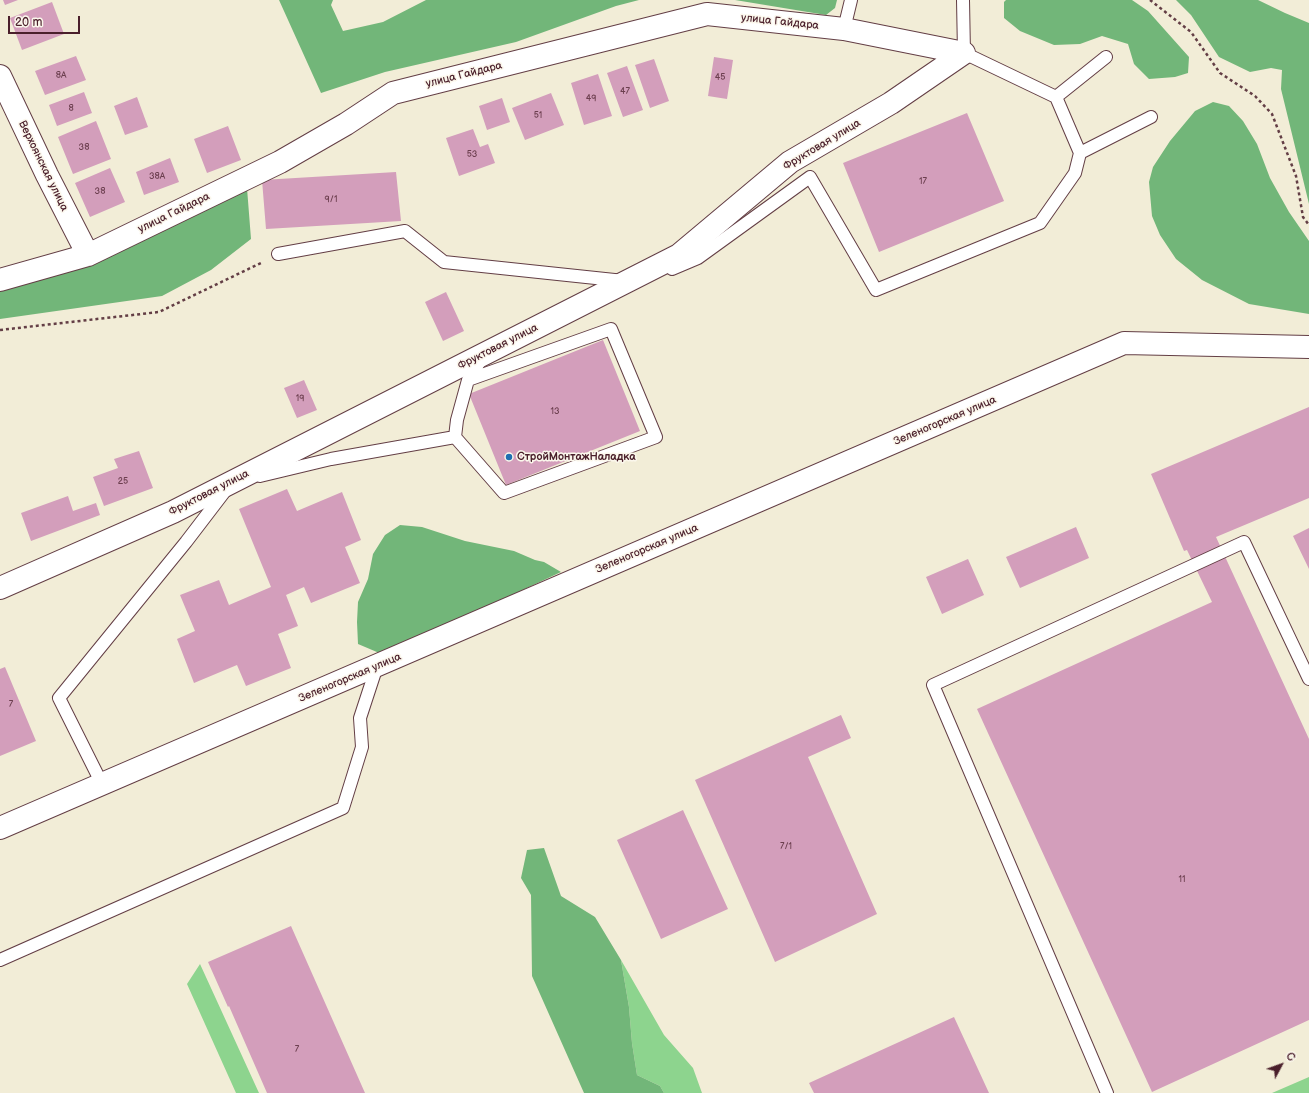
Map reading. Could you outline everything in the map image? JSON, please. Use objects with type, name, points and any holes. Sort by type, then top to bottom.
[{"type":"street","name":"улица Гайдара","points":[[0,280],[88,255],[280,162],[346,124],[393,93],[707,14],[844,28],[964,53]]},
{"type":"street","name":"Фруктовая улица","points":[[0,588],[173,512],[679,255],[790,162],[891,103],[964,53]]},
{"type":"street","name":"Верхоянская улица","points":[[0,76],[47,175],[88,255]]},
{"type":"street","name":"Зеленогорская улица","points":[[0,828],[1124,343],[1309,347]]},
{"type":"lane","points":[[844,28],[851,0]]},
{"type":"lane","points":[[468,380],[611,329],[656,437],[504,493],[455,437],[457,420],[468,380],[486,353],[698,258],[810,177],[876,290],[1040,223],[1075,173],[1080,153],[1056,97],[964,53],[963,0]]},
{"type":"lane","points":[[1056,97],[1106,57]]},
{"type":"lane","points":[[1080,153],[1151,117]]},
{"type":"lane","points":[[278,254],[405,231],[444,262],[627,281]]},
{"type":"lane","points":[[102,784],[59,698],[186,542],[231,483],[331,459],[455,437]]},
{"type":"lane","points":[[1107,1093],[932,685],[1244,542],[1309,679]]},
{"type":"lane","points":[[0,960],[343,808],[362,746],[360,718],[377,666]]},
{"type":"path","points":[[1150,0],[1191,32],[1220,73],[1254,96],[1272,114],[1296,176],[1303,217],[1309,225]]},
{"type":"path","points":[[0,330],[159,312],[278,254]]},
{"type":"green space","points":[[279,0],[333,0],[331,5],[343,31],[383,22],[426,0],[639,0],[616,6],[516,42],[385,72],[321,93]]},
{"type":"green space","points":[[735,0],[837,0],[835,8],[826,15]]},
{"type":"green space","points":[[1006,0],[1132,0],[1148,11],[1189,57],[1188,73],[1175,77],[1149,79],[1134,64],[1128,44],[1102,36],[1080,44],[1054,45],[1020,31],[1004,18],[1004,2]]},
{"type":"green space","points":[[1176,0],[1258,0],[1309,23],[1309,204],[1281,89],[1282,70],[1271,68],[1250,72],[1219,57],[1191,15]]},
{"type":"green space","points":[[1213,102],[1229,106],[1243,121],[1257,144],[1270,178],[1289,212],[1309,241],[1309,314],[1249,304],[1202,280],[1176,259],[1160,235],[1152,216],[1149,182],[1153,167],[1170,141],[1195,111]]},
{"type":"green space","points":[[247,188],[251,239],[211,270],[162,296],[0,319],[0,290]]},
{"type":"green space","points":[[400,525],[422,527],[465,541],[514,551],[535,560],[544,562],[561,572],[384,655],[358,644],[358,602],[368,579],[373,554],[385,535]]},
{"type":"green space","points":[[544,848],[561,896],[595,917],[621,960],[629,1007],[632,1043],[637,1075],[660,1086],[664,1093],[584,1093],[532,976],[531,895],[521,878],[527,850]]},
{"type":"green space","points":[[621,960],[664,1035],[693,1068],[702,1093],[664,1093],[660,1086],[637,1075],[632,1043],[629,1007]]},
{"type":"green space","points":[[200,964],[259,1093],[236,1093],[187,984]]},
{"type":"green space","points":[[1309,1077],[1309,1093],[1272,1093]]},
{"type":"building","points":[[3,0],[18,0],[5,5]]},
{"type":"building","points":[[52,2],[64,34],[22,50],[10,18]]},
{"type":"building","points":[[76,56],[86,80],[45,95],[35,71]]},
{"type":"building","points":[[714,57],[733,60],[727,99],[708,96]]},
{"type":"building","points":[[654,59],[669,101],[650,108],[635,65]]},
{"type":"building","points":[[627,66],[643,110],[623,117],[607,73]]},
{"type":"building","points":[[598,74],[612,116],[584,125],[571,83]]},
{"type":"building","points":[[84,92],[92,113],[57,126],[49,105]]},
{"type":"building","points":[[551,93],[564,125],[525,140],[512,108]]},
{"type":"building","points":[[137,97],[148,127],[125,135],[114,106]]},
{"type":"building","points":[[502,98],[510,122],[487,130],[479,106]]},
{"type":"building","points":[[967,113],[1004,201],[879,252],[843,163]]},
{"type":"building","points":[[96,121],[111,159],[73,174],[58,137]]},
{"type":"building","points":[[228,126],[241,160],[207,173],[194,139]]},
{"type":"building","points":[[473,129],[480,147],[488,144],[495,163],[459,176],[446,138]]},
{"type":"building","points":[[170,158],[179,182],[144,195],[136,172]]},
{"type":"building","points":[[110,168],[125,202],[90,217],[75,183]]},
{"type":"building","points":[[396,172],[401,221],[266,229],[262,180]]},
{"type":"building","points":[[446,292],[464,331],[443,341],[425,302]]},
{"type":"building","points":[[603,340],[640,431],[506,485],[469,394]]},
{"type":"building","points":[[304,380],[317,410],[297,418],[284,388]]},
{"type":"building","points":[[1309,407],[1309,498],[1216,537],[1309,739],[1309,1020],[1152,1092],[977,709],[1212,602],[1187,550],[1184,551],[1151,474]]},
{"type":"building","points":[[139,451],[153,488],[104,506],[93,477],[118,468],[114,459]]},
{"type":"building","points":[[287,489],[297,511],[342,492],[361,540],[345,547],[360,583],[311,603],[304,587],[286,595],[298,626],[278,634],[291,668],[246,686],[237,665],[194,683],[177,639],[195,631],[180,595],[219,580],[229,605],[271,587],[239,509]]},
{"type":"building","points":[[68,496],[73,511],[96,503],[100,515],[31,541],[21,513]]},
{"type":"building","points":[[1076,527],[1089,558],[1020,588],[1006,557]]},
{"type":"building","points":[[1309,528],[1309,569],[1293,536]]},
{"type":"building","points":[[968,559],[984,595],[942,614],[926,577]]},
{"type":"building","points":[[5,667],[36,741],[0,756],[0,669]]},
{"type":"building","points":[[841,715],[851,738],[808,757],[877,914],[775,962],[695,780]]},
{"type":"building","points":[[683,810],[728,909],[661,939],[617,840]]},
{"type":"building","points":[[291,926],[365,1093],[267,1093],[208,962]]},
{"type":"building","points":[[954,1017],[989,1093],[814,1093],[809,1083]]},
{"type":"place","name":"СтройМонтажНаладка","points":[[509,457]]}]
